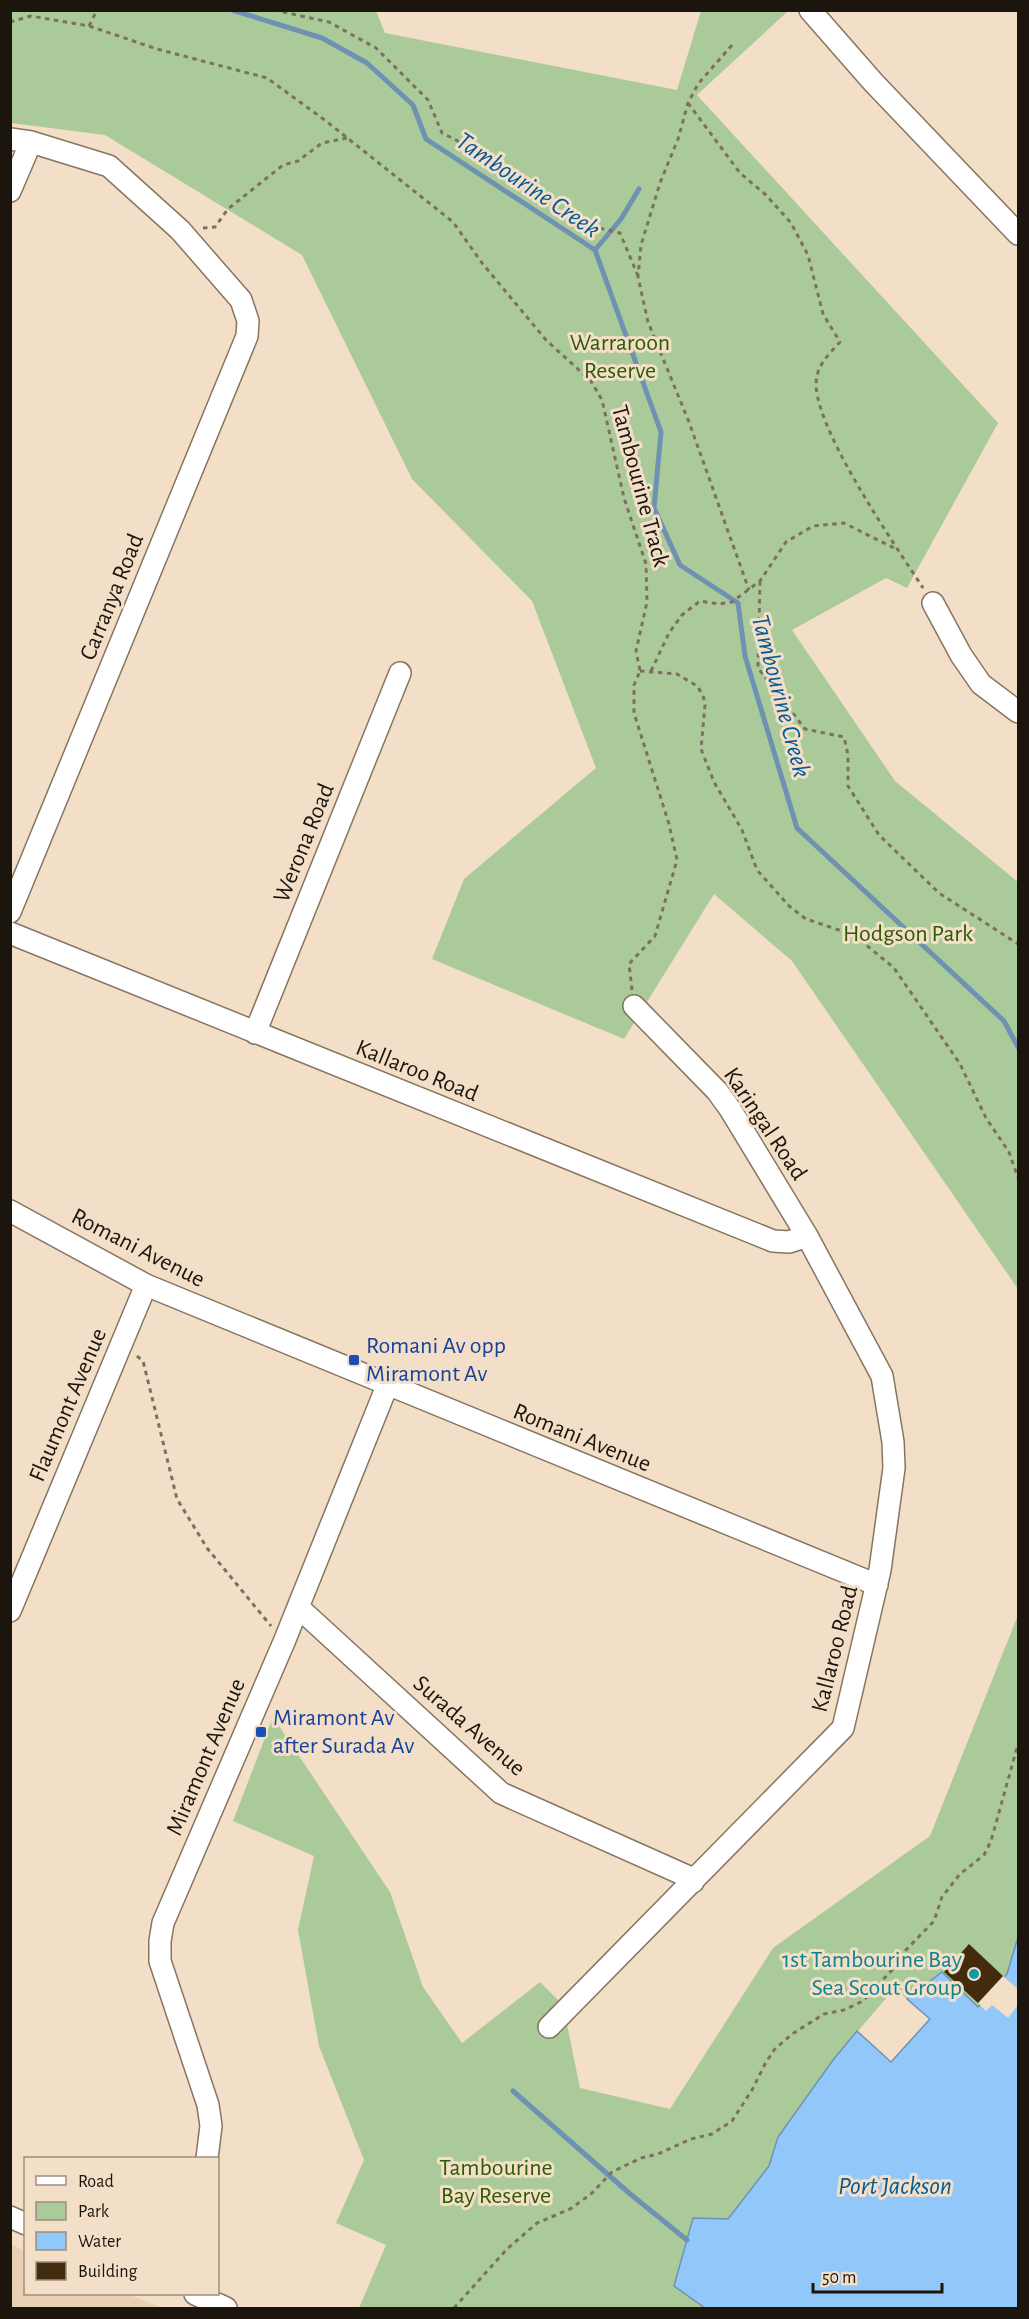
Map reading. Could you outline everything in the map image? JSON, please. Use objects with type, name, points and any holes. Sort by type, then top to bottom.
[{"type":"street","points":[[810,10],[873,82],[1018,234]]},
{"type":"street","points":[[10,191],[21,140],[109,166],[180,230]]},
{"type":"street","name":"Carranya Road","points":[[10,912],[247,336],[248,321],[241,300],[180,230]]},
{"type":"street","points":[[933,603],[961,655],[981,684],[1018,712]]},
{"type":"street","name":"Werona Road","points":[[255,1033],[400,673]]},
{"type":"street","name":"Kallaroo Road","points":[[10,933],[773,1241],[811,1244],[877,1365],[886,1391],[894,1468],[877,1585],[843,1728],[549,2027]]},
{"type":"street","name":"Karingal Road","points":[[634,1006],[717,1091],[811,1244]]},
{"type":"street","name":"Romani Avenue","points":[[10,1211],[146,1285],[387,1386],[877,1585]]},
{"type":"street","name":"Flaumont Avenue","points":[[10,1611],[146,1285]]},
{"type":"street","name":"Miramont Avenue","points":[[207,2157],[211,2126],[208,2105],[160,1962],[163,1923],[284,1641],[387,1386]]},
{"type":"street","name":"Surada Avenue","points":[[298,1607],[501,1793],[689,1877],[693,1882]]},
{"type":"street","points":[[10,2217],[24,2223]]},
{"type":"street","points":[[197,2295],[226,2308]]},
{"type":"path","points":[[89,26],[97,10]]},
{"type":"path","points":[[274,10],[329,22],[376,48],[428,100],[442,132],[474,150],[559,212],[587,225],[620,233],[638,276],[648,322],[689,422],[748,591]]},
{"type":"path","name":"Tambourine Track","points":[[10,22],[31,16],[89,26],[157,49],[267,78],[348,138],[453,222],[482,263],[546,340],[591,381],[602,400],[624,498],[646,564],[647,602],[636,651],[640,671],[634,686],[634,713],[669,824],[677,860],[655,936],[628,964],[634,1006]]},
{"type":"path","points":[[638,276],[641,245],[660,183],[678,139],[688,103],[698,84],[732,45]]},
{"type":"path","points":[[688,103],[740,173],[766,195],[791,223],[808,255],[823,314],[840,342],[824,358],[816,377],[822,409],[832,438],[897,550],[933,603]]},
{"type":"path","points":[[180,230],[215,227],[228,209],[283,165],[298,161],[322,143],[348,138]]},
{"type":"path","points":[[651,671],[669,633],[682,615],[700,601],[719,604],[732,602],[760,581],[786,542],[813,526],[844,523],[897,550]]},
{"type":"path","points":[[760,581],[758,668],[805,729],[844,737],[848,754],[848,786],[879,835],[939,893],[1018,944]]},
{"type":"path","points":[[640,671],[677,674],[697,686],[703,695],[705,705],[701,749],[714,782],[742,830],[757,870],[789,906],[806,919],[859,939],[894,968],[960,1064],[986,1118],[1010,1152],[1018,1178]]},
{"type":"path","points":[[121,1344],[143,1361],[177,1499],[207,1548],[284,1641]]},
{"type":"path","points":[[454,2308],[507,2249],[537,2223],[570,2209],[591,2194],[612,2172],[641,2158],[658,2154],[724,2128],[740,2111],[765,2064],[783,2042],[824,2014],[844,2010],[863,2001],[892,1970],[904,1952],[934,1921],[942,1896],[960,1874],[984,1855],[991,1841],[1018,1744]]},
{"type":"shaded area","points":[[11,2244],[24,2250],[24,2295],[130,2295],[163,2308],[11,2308]]},
{"type":"green space","name":"Warraroon Reserve","points":[[785,10],[787,12],[697,95],[998,423],[907,588],[886,578],[792,630],[895,781],[1018,882],[1018,1289],[792,961],[714,894],[624,1039],[432,959],[464,879],[596,768],[532,601],[412,479],[302,255],[105,135],[11,123],[11,11],[376,11],[385,33],[677,90],[701,11]]},
{"type":"green space","name":"Tambourine Bay Reserve","points":[[1018,1615],[1018,1937],[1007,1974],[978,2007],[942,1973],[907,1999],[895,1988],[833,2060],[778,2137],[769,2166],[728,2219],[693,2218],[674,2286],[705,2308],[359,2308],[386,2245],[336,2223],[364,2160],[319,2046],[298,1930],[314,1856],[233,1821],[273,1717],[390,1892],[423,1987],[462,2043],[540,1982],[563,2005],[580,2088],[670,2109],[773,1948],[930,1836]]},
{"type":"water","name":"Port Jackson","points":[[1018,1937],[1018,2308],[705,2308],[674,2286],[693,2218],[728,2219],[769,2166],[778,2137],[833,2060],[857,2031],[891,2062],[930,2019],[907,1999],[942,1972],[978,2007],[1007,1974]]},
{"type":"pier","points":[[1003,1976],[1018,1989],[1018,2005],[1008,2018],[992,2005],[986,2011],[978,2003]]},
{"type":"building","name":"1st Tambourine Bay Sea Scout Group","points":[[969,1944],[1003,1976],[978,2003],[944,1972]]},
{"type":"waterway","name":"Tambourine Creek","points":[[232,10],[322,38],[367,63],[413,105],[426,139],[595,250],[661,432],[654,508],[680,565],[738,603],[745,656],[797,828],[1004,1021],[1018,1047]]},
{"type":"waterway","points":[[595,250],[621,219],[639,189]]},
{"type":"waterway","points":[[513,2091],[629,2193],[687,2240]]},
{"type":"place","name":"Romani Av opp Miramont Av","points":[[354,1360]]},
{"type":"place","name":"Miramont Av after Surada Av","points":[[261,1732]]},
{"type":"place","name":"1st Tambourine Bay Sea Scout Group","points":[[974,1974]]},
{"type":"park label","name":"Hodgson Park","points":[[908,934]]}]
